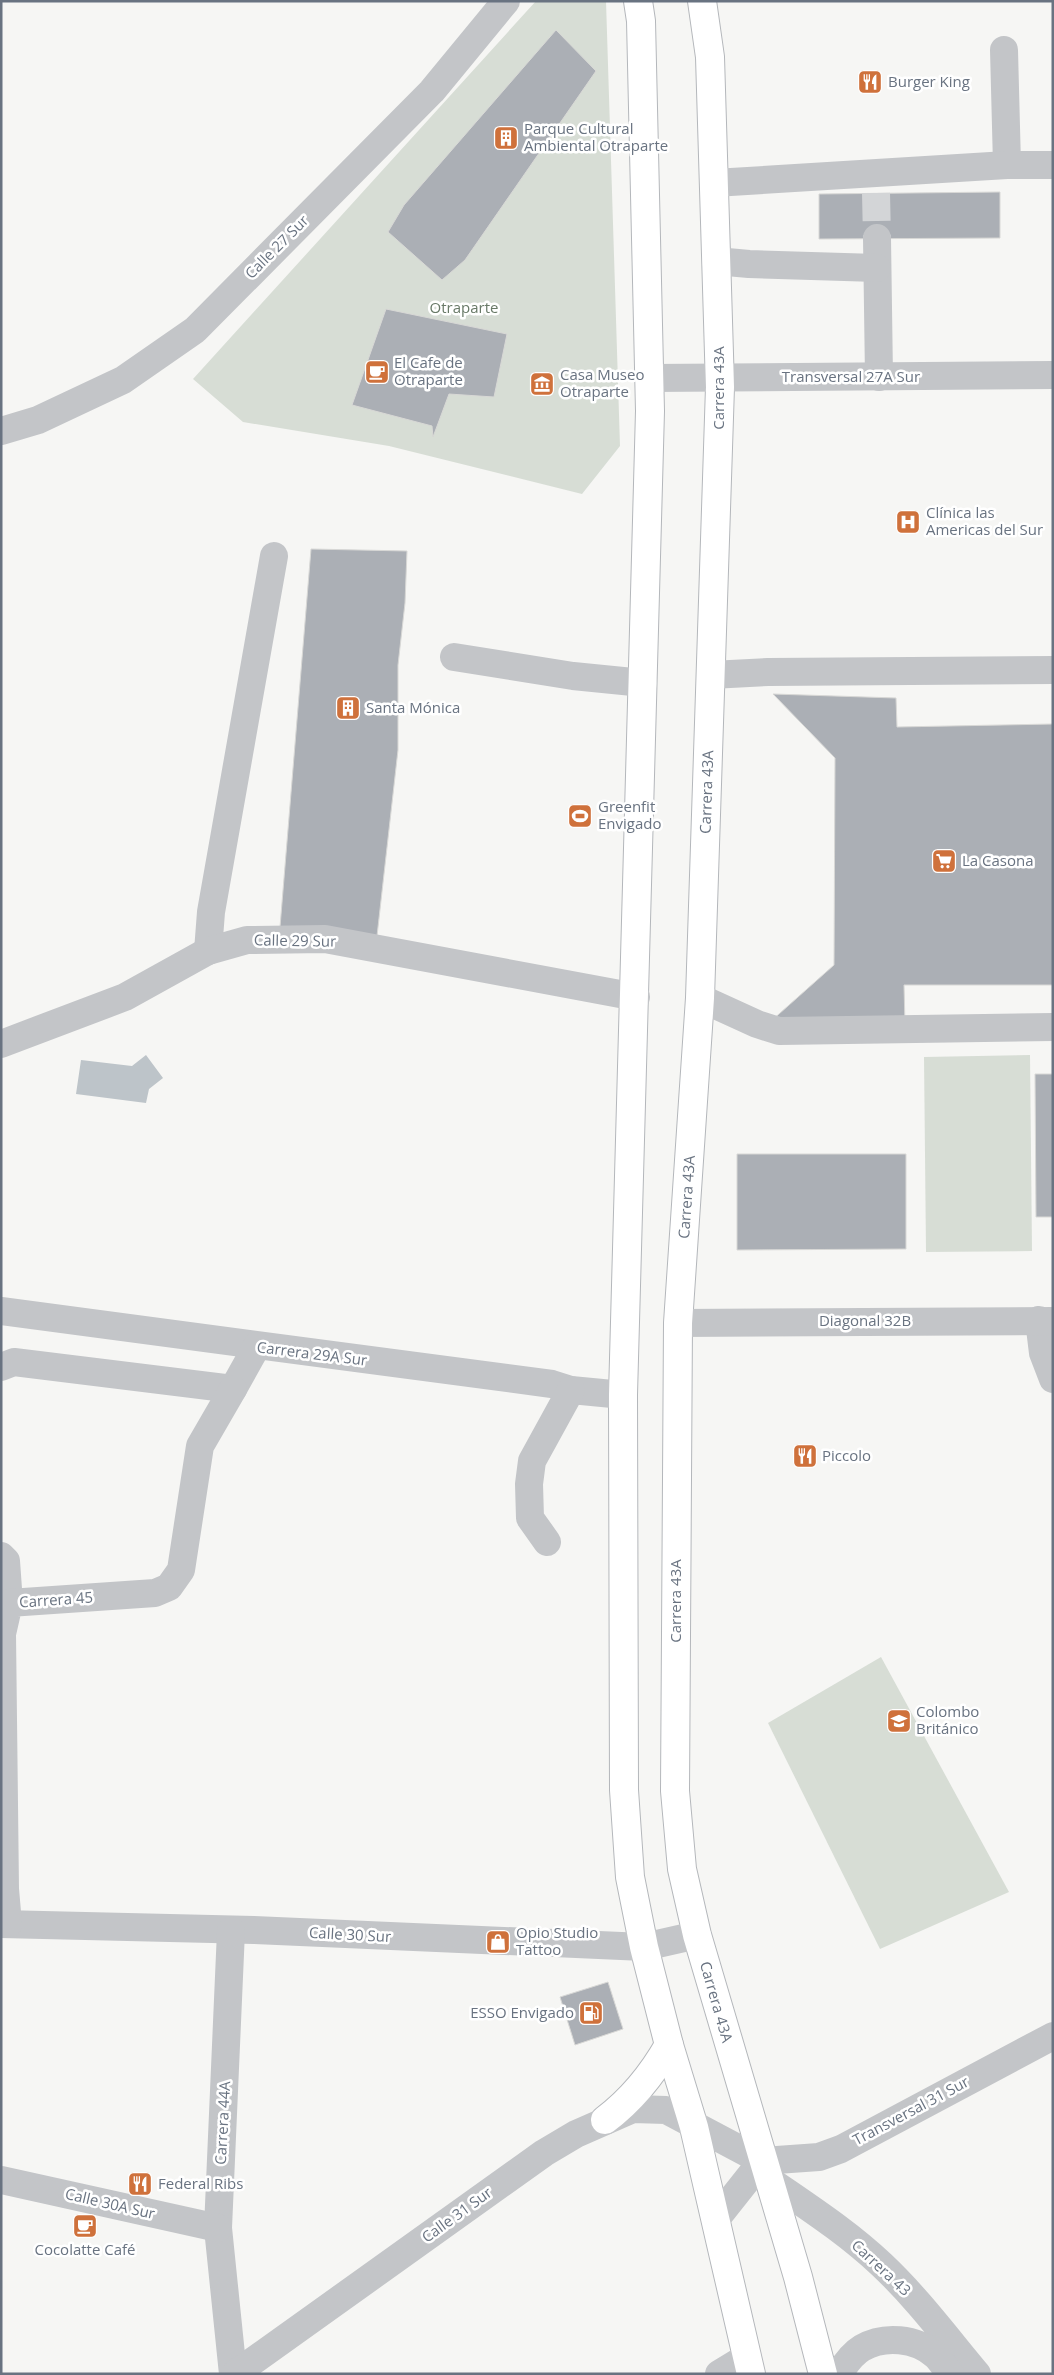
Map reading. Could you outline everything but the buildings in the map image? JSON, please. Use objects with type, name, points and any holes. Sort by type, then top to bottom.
[{"type":"main road","points":[[638,1],[641,21],[649,378],[636,997],[623,1395],[624,1790],[630,1877],[644,1947],[669,2045],[694,2127],[749,2365]]},
{"type":"main road","name":"Carrera 43A","points":[[702,1],[710,57],[720,378],[700,998],[678,1323],[675,1792],[682,1869],[697,1934],[823,2374]]},
{"type":"main road","points":[[605,2120],[623,2107],[640,2088],[669,2045]]},
{"type":"street","name":"Calle 27 Sur","points":[[1,431],[38,420],[123,380],[195,330],[432,91],[506,1]]},
{"type":"street","points":[[1004,50],[1007,165]]},
{"type":"street","points":[[714,182],[876,183],[1007,165],[1053,165]]},
{"type":"street","points":[[877,238],[879,376]]},
{"type":"street","points":[[716,261],[749,264],[877,268]]},
{"type":"street","name":"Transversal 27A Sur","points":[[649,378],[1053,376]]},
{"type":"street","points":[[208,952],[211,912],[274,556]]},
{"type":"street","points":[[454,657],[573,676],[643,683]]},
{"type":"street","points":[[711,674],[1053,670]]},
{"type":"street","name":"Calle 29 Sur","points":[[1,1044],[126,997],[208,952],[247,940],[325,939],[636,997]]},
{"type":"street","points":[[700,998],[757,1024],[779,1031],[1053,1027]]},
{"type":"street","points":[[1,1022],[36,1032]]},
{"type":"street","name":"Carrera 29A Sur","points":[[1,1311],[552,1384],[571,1390],[623,1395]]},
{"type":"street","points":[[1046,1320],[1043,1352],[1053,1379]]},
{"type":"street","name":"Diagonal 32B","points":[[678,1323],[1046,1320]]},
{"type":"street","points":[[1,1367],[14,1362],[233,1389],[257,1346]]},
{"type":"street","name":"Carrera 45","points":[[5,1924],[1,1634],[8,1603],[155,1593],[169,1587],[181,1570],[200,1446],[233,1389]]},
{"type":"street","points":[[547,1542],[530,1518],[529,1484],[532,1461],[571,1390]]},
{"type":"street","points":[[1,1556],[6,1561],[8,1603]]},
{"type":"street","name":"Calle 30 Sur","points":[[5,1924],[644,1947],[697,1934]]},
{"type":"street","name":"Carrera 44A","points":[[231,1931],[218,2228],[234,2374]]},
{"type":"street","name":"Transversal 31 Sur","points":[[766,2171],[841,2149],[1053,2036]]},
{"type":"street","name":"Calle 31 Sur","points":[[234,2374],[544,2153],[576,2134],[633,2109],[666,2110],[694,2127]]},
{"type":"street","points":[[694,2127],[766,2171],[716,2219]]},
{"type":"street","name":"Carrera 43","points":[[766,2171],[881,2265],[926,2311],[977,2374]]},
{"type":"street","name":"Calle 30A Sur","points":[[1,2180],[218,2228]]},
{"type":"street","points":[[839,2374],[852,2356],[862,2348],[877,2342],[896,2340],[918,2344],[935,2355],[950,2374]]},
{"type":"street","points":[[719,2374],[749,2365]]},
{"type":"green space","name":"Otraparte","points":[[536,1],[606,1],[620,446],[582,494],[389,446],[243,422],[193,379]]},
{"type":"green space","points":[[1030,1055],[1032,1251],[926,1252],[924,1057]]},
{"type":"green space","points":[[881,1657],[1009,1892],[880,1949],[768,1723]]},
{"type":"shaded area","points":[[146,1055],[163,1078],[149,1089],[146,1103],[76,1094],[81,1060],[132,1066]]},
{"type":"tunnel","points":[[876,193],[877,238]]},
{"type":"place","name":"Burger King","points":[[870,82]]},
{"type":"place","name":"Parque Cultural Ambiental Otraparte","points":[[506,138]]},
{"type":"place","name":"El Cafe de Otraparte","points":[[377,372]]},
{"type":"place","name":"Casa Museo Otraparte","points":[[542,384]]},
{"type":"place","name":"Clínica las Americas del Sur","points":[[908,522]]},
{"type":"place","name":"Santa Mónica","points":[[348,708]]},
{"type":"place","name":"Greenfit Envigado","points":[[580,816]]},
{"type":"place","name":"La Casona","points":[[944,861]]},
{"type":"place","name":"Piccolo","points":[[805,1456]]},
{"type":"place","name":"Colombo Británico","points":[[899,1721]]},
{"type":"place","name":"Opio Studio Tattoo","points":[[498,1942]]},
{"type":"place","name":"ESSO Envigado","points":[[591,2013]]},
{"type":"place","name":"Federal Ribs","points":[[140,2184]]},
{"type":"place","name":"Cocolatte Café","points":[[85,2226]]}]
